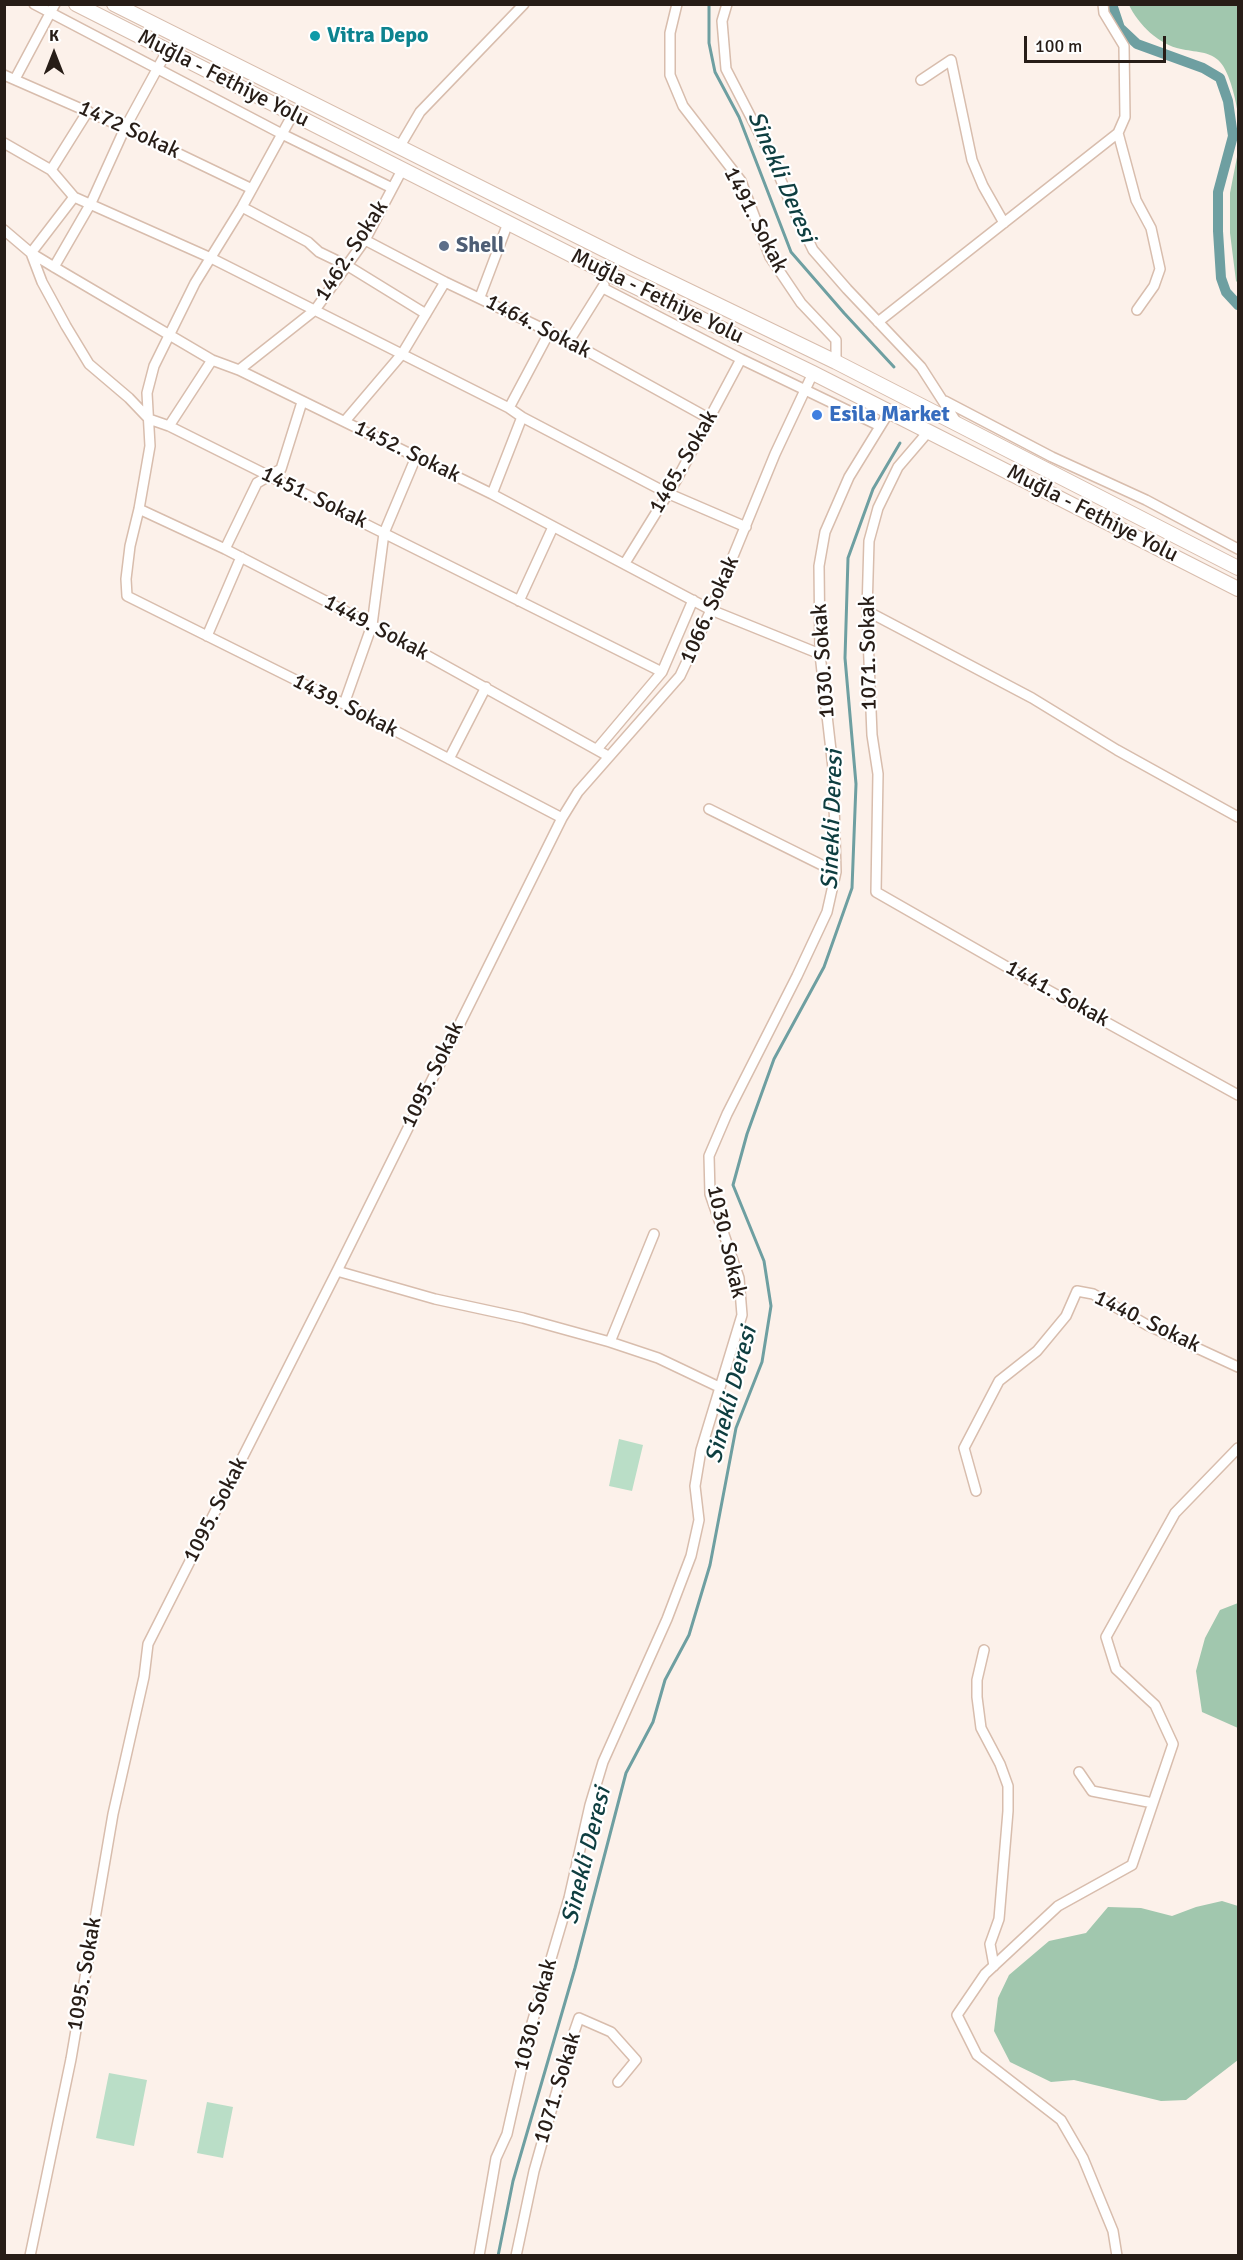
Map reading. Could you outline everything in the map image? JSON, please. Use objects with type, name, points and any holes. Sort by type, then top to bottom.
[{"type":"highway","name":"Muğla - Fethiye Yolu","points":[[76,4],[402,170],[889,411],[1239,589]]},
{"type":"highway","name":"Muğla - Fethiye Yolu","points":[[114,4],[633,264],[836,362],[1239,568]]},
{"type":"street","points":[[34,4],[53,8],[158,68],[282,134],[392,188]]},
{"type":"street","points":[[400,146],[420,112],[524,4]]},
{"type":"street","name":"1491. Sokak","points":[[677,4],[670,33],[670,75],[683,106],[741,181],[770,257],[801,303],[836,340],[836,362]]},
{"type":"street","points":[[726,4],[722,21],[726,69],[772,158],[813,250],[921,367],[958,425]]},
{"type":"street","points":[[878,322],[1118,133],[1125,117],[1124,46],[1104,13],[1103,4]]},
{"type":"street","points":[[15,79],[53,8]]},
{"type":"street","points":[[54,267],[91,203],[125,128],[167,51]]},
{"type":"street","points":[[921,80],[951,60],[972,160],[983,186],[1004,223]]},
{"type":"street","name":"1472 Sokak","points":[[4,75],[125,128],[252,189]]},
{"type":"street","points":[[51,170],[88,111]]},
{"type":"street","points":[[139,509],[150,446],[147,393],[150,380],[168,336],[195,283],[242,207],[293,114]]},
{"type":"street","points":[[1118,133],[1137,200],[1151,228],[1160,269],[1154,286],[1137,310]]},
{"type":"street","points":[[4,143],[51,170],[74,196],[211,258],[509,408],[667,493],[746,527]]},
{"type":"street","name":"1462. Sokak","points":[[239,370],[315,310],[365,240],[402,170]]},
{"type":"street","points":[[31,253],[74,196]]},
{"type":"street","points":[[242,207],[308,242],[319,252],[348,266],[426,314]]},
{"type":"street","points":[[480,297],[508,223]]},
{"type":"street","name":"1452. Sokak","points":[[4,230],[31,253],[212,360],[239,370],[492,494],[711,610],[820,654]]},
{"type":"street","name":"1464. Sokak","points":[[365,240],[445,282],[569,341],[710,419]]},
{"type":"street","name":"1451. Sokak","points":[[31,253],[42,282],[89,364],[129,398],[149,419],[170,426],[663,672]]},
{"type":"street","points":[[569,341],[611,275]]},
{"type":"street","points":[[345,421],[402,354],[445,282]]},
{"type":"street","points":[[603,288],[741,359],[880,426]]},
{"type":"street","points":[[509,408],[549,331]]},
{"type":"street","name":"1465. Sokak","points":[[625,563],[677,479],[741,359]]},
{"type":"street","points":[[170,426],[212,360]]},
{"type":"street","name":"1066. Sokak","points":[[562,818],[578,792],[680,676],[711,610],[775,454],[813,373]]},
{"type":"street","points":[[943,399],[1052,457],[1146,500],[1239,549]]},
{"type":"street","points":[[225,549],[257,483],[280,469],[302,402]]},
{"type":"street","name":"1030. Sokak","points":[[479,2256],[496,2158],[507,2134],[532,2023],[569,1898],[590,1805],[603,1762],[645,1669],[691,1556],[699,1520],[695,1486],[701,1450],[742,1315],[739,1278],[710,1194],[710,1156],[727,1114],[827,912],[836,872],[833,768],[820,654],[819,566],[825,532],[849,477],[889,411]]},
{"type":"street","points":[[492,494],[522,417]]},
{"type":"street","name":"1071. Sokak","points":[[876,892],[878,774],[872,735],[867,611],[869,541],[878,508],[898,467],[928,432]]},
{"type":"street","points":[[344,704],[372,625],[384,532],[416,457]]},
{"type":"street","points":[[1138,516],[1146,500]]},
{"type":"street","name":"1449. Sokak","points":[[139,509],[225,549],[372,625],[608,756]]},
{"type":"street","name":"1439. Sokak","points":[[139,509],[130,546],[126,579],[127,596],[344,704],[562,818]]},
{"type":"street","points":[[519,601],[553,527]]},
{"type":"street","points":[[207,636],[241,557]]},
{"type":"street","points":[[597,749],[663,672],[693,600]]},
{"type":"street","points":[[867,611],[1032,698],[1117,750],[1239,818]]},
{"type":"street","points":[[449,759],[486,687]]},
{"type":"street","points":[[709,809],[836,872]]},
{"type":"street","name":"1095. Sokak","points":[[30,2256],[71,2059],[113,1814],[144,1677],[148,1644],[337,1271],[562,818]]},
{"type":"street","name":"1441. Sokak","points":[[876,892],[1035,983],[1239,1095]]},
{"type":"street","points":[[610,1342],[654,1233]]},
{"type":"street","points":[[337,1271],[435,1299],[523,1318],[610,1342],[658,1358],[719,1388]]},
{"type":"street","name":"1440. Sokak","points":[[976,1491],[964,1448],[999,1381],[1037,1351],[1066,1316],[1077,1291],[1093,1294],[1147,1325],[1239,1367]]},
{"type":"street","points":[[1117,2256],[1113,2231],[1083,2158],[1061,2120],[976,2055],[957,2014],[985,1974],[1058,1906],[1132,1865],[1173,1744],[1155,1705],[1116,1669],[1106,1637],[1175,1513],[1239,1448]]},
{"type":"street","points":[[984,1650],[977,1680],[976,1697],[981,1728],[1000,1764],[1008,1786],[999,1919],[990,1944],[994,1966]]},
{"type":"street","points":[[1079,1773],[1092,1791],[1153,1803]]},
{"type":"street","name":"1071. Sokak","points":[[516,2256],[534,2171],[579,2018],[611,2032],[636,2060],[618,2082]]},
{"type":"green space","points":[[1129,5],[1238,5],[1238,115],[1230,80],[1220,62],[1207,54],[1173,47],[1157,38],[1138,19]]},
{"type":"green space","points":[[1238,132],[1238,283],[1230,233],[1230,193],[1237,157]]},
{"type":"green space","points":[[619,1439],[643,1445],[632,1491],[609,1486]]},
{"type":"green space","points":[[1238,1603],[1238,1728],[1202,1712],[1196,1671],[1205,1638],[1220,1610]]},
{"type":"green space","points":[[1222,1901],[1238,1906],[1238,2060],[1186,2100],[1161,2101],[1074,2080],[1051,2082],[1010,2062],[994,2031],[998,1998],[1009,1975],[1049,1941],[1086,1933],[1108,1907],[1141,1908],[1172,1916]]},
{"type":"green space","points":[[109,2073],[147,2080],[134,2146],[96,2138]]},
{"type":"green space","points":[[207,2102],[233,2107],[223,2158],[197,2153]]},
{"type":"waterway","name":"Sinekli Deresi","points":[[709,4],[709,43],[715,72],[739,117],[791,252],[894,367]]},
{"type":"waterway","points":[[1112,4],[1120,28],[1137,44],[1203,68],[1220,78],[1228,101],[1233,136],[1218,192],[1221,278],[1226,292],[1238,305]]},
{"type":"waterway","name":"Sinekli Deresi","points":[[498,2256],[513,2181],[575,1968],[626,1773],[653,1722],[665,1680],[689,1635],[710,1565],[736,1428],[762,1362],[771,1306],[764,1261],[733,1185],[747,1134],[774,1059],[824,967],[852,888],[856,784],[845,658],[848,558],[873,489],[900,443]]},
{"type":"place","name":"Vitra Depo","points":[[315,36]]},
{"type":"place","name":"Shell","points":[[444,246]]},
{"type":"place","name":"Esila Market","points":[[817,415]]}]
